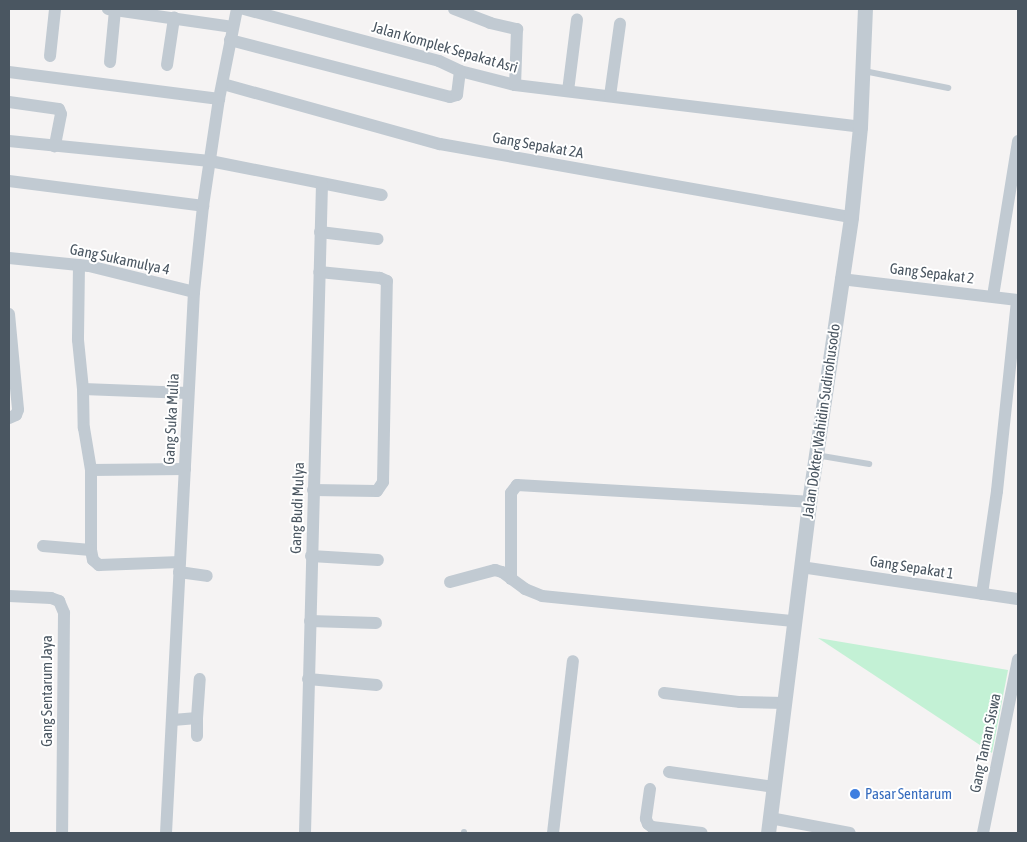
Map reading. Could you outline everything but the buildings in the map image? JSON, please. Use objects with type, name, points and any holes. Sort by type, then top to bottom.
[{"type":"street","points":[[50,56],[55,9]]},
{"type":"street","points":[[110,62],[112,9],[174,18],[232,33],[450,97],[457,94],[460,71]]},
{"type":"street","name":"Gang Suka Mulia","points":[[166,833],[194,292],[203,206],[219,98],[237,9]]},
{"type":"street","name":"Jalan Komplek Sepakat Asri","points":[[244,9],[438,61],[460,71],[515,85],[860,127]]},
{"type":"street","points":[[454,9],[490,23],[518,30],[515,85]]},
{"type":"street","name":"Jalan Dokter Wahidin Sudirohusodo","points":[[769,826],[809,502],[851,217],[860,127],[865,9]]},
{"type":"street","points":[[167,65],[174,18]]},
{"type":"street","points":[[568,91],[577,20]]},
{"type":"street","points":[[610,96],[620,24]]},
{"type":"street","points":[[9,72],[219,98]]},
{"type":"street","name":"Gang Sepakat 2A","points":[[223,84],[440,144],[851,217]]},
{"type":"street","points":[[9,102],[59,109],[61,114],[55,146]]},
{"type":"street","points":[[9,141],[210,161],[382,195]]},
{"type":"street","points":[[993,296],[1018,141]]},
{"type":"street","points":[[9,181],[203,206]]},
{"type":"street","name":"Gang Budi Mulya","points":[[305,833],[322,184]]},
{"type":"street","points":[[320,232],[378,239]]},
{"type":"street","name":"Gang Sukamulya 4","points":[[9,258],[79,265],[194,292]]},
{"type":"street","points":[[79,265],[78,340],[83,389],[84,428],[91,470],[91,550],[94,560],[100,565],[179,567],[207,576]]},
{"type":"street","points":[[313,490],[377,491],[381,488],[383,482],[387,281],[380,278],[319,272]]},
{"type":"street","name":"Gang Sepakat 2","points":[[841,278],[1018,300]]},
{"type":"street","points":[[982,594],[997,491],[1018,300]]},
{"type":"street","points":[[9,314],[10,345],[18,410],[16,416],[9,418]]},
{"type":"street","points":[[83,389],[188,393]]},
{"type":"street","points":[[91,470],[185,469]]},
{"type":"street","points":[[511,579],[511,493],[517,485],[809,502]]},
{"type":"street","points":[[43,546],[91,550]]},
{"type":"street","points":[[312,556],[378,560]]},
{"type":"street","name":"Gang Sepakat 1","points":[[801,567],[1018,599]]},
{"type":"street","points":[[450,582],[495,570],[502,572],[525,589],[542,596],[794,621]]},
{"type":"street","name":"Gang Sentarum Jaya","points":[[9,596],[51,598],[59,601],[64,613],[62,833]]},
{"type":"street","points":[[310,620],[376,624]]},
{"type":"street","name":"Gang Taman Siswa","points":[[983,833],[1018,660]]},
{"type":"street","points":[[553,833],[573,662]]},
{"type":"street","points":[[198,736],[196,718],[200,679]]},
{"type":"street","points":[[308,679],[377,685]]},
{"type":"street","points":[[664,693],[740,702],[784,703]]},
{"type":"street","points":[[173,720],[196,718]]},
{"type":"street","points":[[669,772],[774,787]]},
{"type":"street","points":[[650,789],[646,818],[648,824],[652,827],[702,833]]},
{"type":"street","points":[[769,826],[850,833]]},
{"type":"lane","points":[[862,70],[948,88]]},
{"type":"lane","points":[[816,455],[869,464]]},
{"type":"green space","points":[[818,638],[1008,670],[992,753]]},
{"type":"place","name":"Pasar Sentarum","points":[[855,794]]}]
